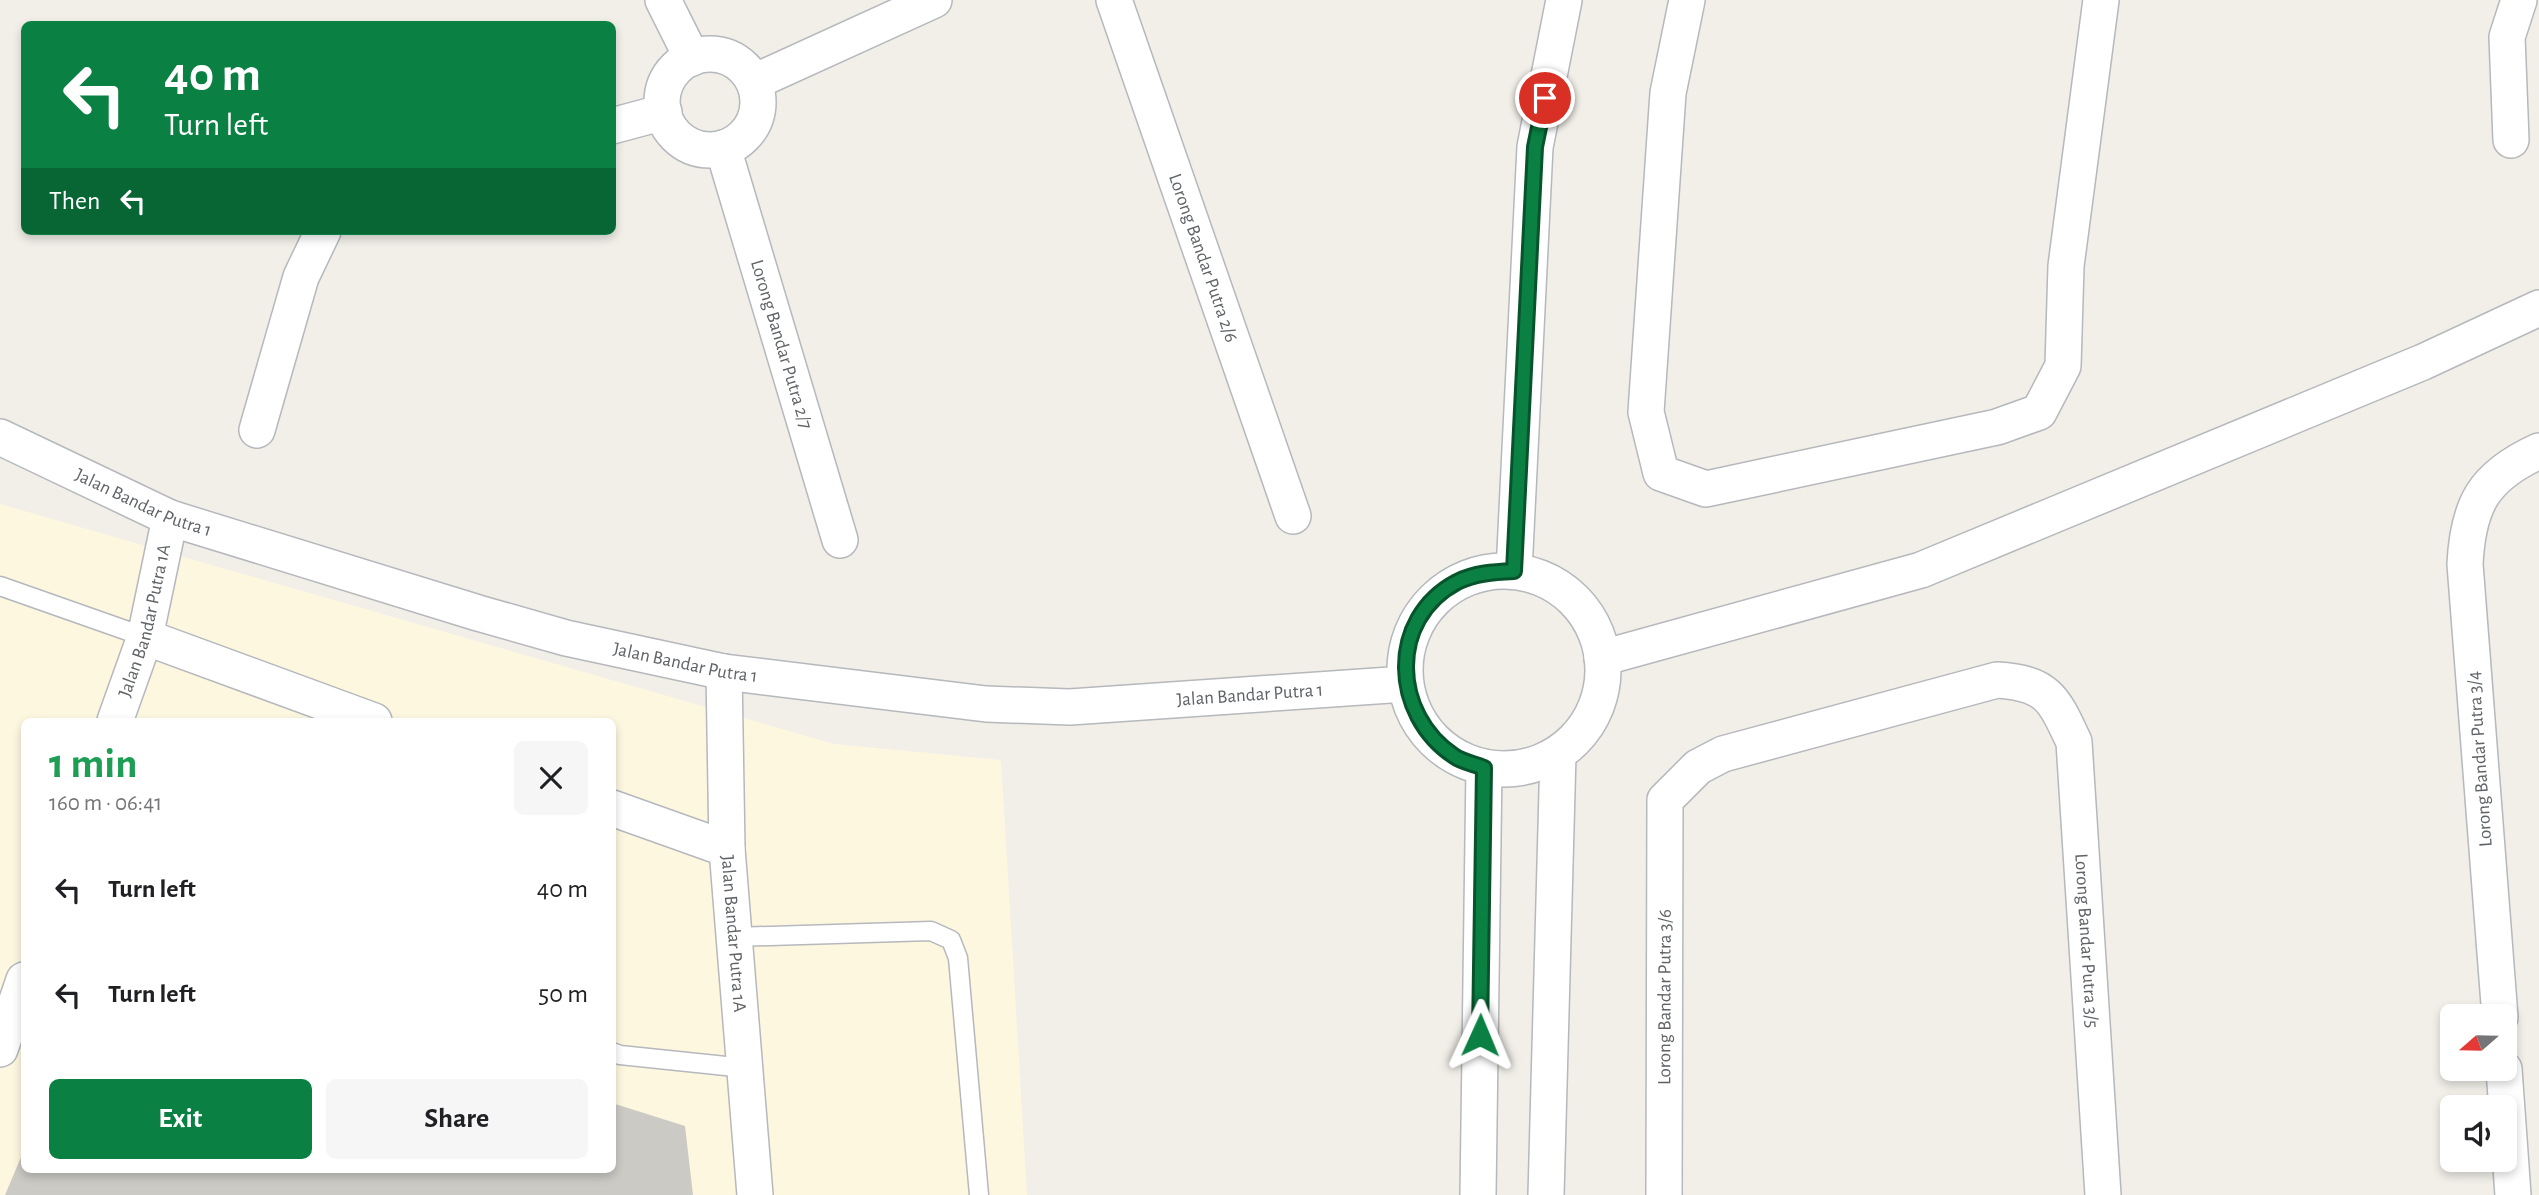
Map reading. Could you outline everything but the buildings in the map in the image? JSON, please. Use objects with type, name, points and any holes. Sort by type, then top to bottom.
[{"type":"street","points":[[663,0],[692,58]]},
{"type":"street","points":[[754,82],[934,0]]},
{"type":"street","name":"Lorong Bandar Putra 2/6","points":[[1114,0],[1293,516]]},
{"type":"street","points":[[1514,571],[1535,147],[1564,0]]},
{"type":"street","points":[[1687,0],[1668,93],[1646,412],[1661,472],[1706,489],[1997,427],[2039,412],[2063,366],[2066,266],[2101,0]]},
{"type":"street","points":[[2511,140],[2507,37],[2519,0]]},
{"type":"street","points":[[706,54],[734,60],[746,70],[754,82],[758,99],[757,115],[750,130],[738,141],[723,148],[708,150],[693,147],[669,126],[664,112],[663,95],[668,79],[678,67],[692,58],[706,54]]},
{"type":"street","points":[[616,125],[664,112]]},
{"type":"street","name":"Lorong Bandar Putra 2/7","points":[[723,148],[840,540]]},
{"type":"street","points":[[257,429],[301,277],[321,235]]},
{"type":"street","points":[[1602,658],[1921,570],[2423,362],[2539,308]]},
{"type":"street","name":"Jalan Bandar Putra 1","points":[[0,438],[170,518],[566,638],[724,672],[986,704],[1070,707],[1405,684]]},
{"type":"street","name":"Lorong Bandar Putra 3/4","points":[[2499,1004],[2465,564],[2466,533],[2477,502],[2493,479],[2517,461],[2539,451]]},
{"type":"street","name":"Jalan Bandar Putra 1A","points":[[116,718],[145,637],[170,518]]},
{"type":"street","points":[[1514,571],[1546,580],[1573,599],[1593,626],[1602,658],[1602,685],[1594,713],[1579,736],[1558,754],[1535,765],[1510,770],[1484,768],[1456,758],[1432,738],[1415,713],[1405,684],[1406,654],[1415,625],[1432,600],[1456,582],[1484,572],[1514,571]]},
{"type":"street","points":[[145,637],[366,718]]},
{"type":"street","name":"Jalan Bandar Putra 1A","points":[[724,672],[727,849],[755,1195]]},
{"type":"street","name":"Lorong Bandar Putra 3/6","points":[[1664,1195],[1665,800],[1698,767],[1723,754],[1997,681],[2024,682],[2046,693]]},
{"type":"street","name":"Lorong Bandar Putra 3/5","points":[[2046,693],[2062,715],[2074,742],[2103,1195]]},
{"type":"street","points":[[1546,1195],[1558,754]]},
{"type":"street","points":[[1478,1195],[1484,768]]},
{"type":"street","points":[[616,809],[727,849]]},
{"type":"street","points":[[0,1049],[21,989]]},
{"type":"street","points":[[2505,1082],[2513,1195]]},
{"type":"lane","points":[[0,586],[145,637]]},
{"type":"lane","points":[[734,937],[931,931],[951,940],[958,958],[979,1195]]},
{"type":"lane","points":[[616,1054],[745,1068]]},
{"type":"shaded area","points":[[0,504],[834,744],[1001,760],[1027,1195],[0,1195]]},
{"type":"route","points":[[1480,1035],[1484,768],[1456,758],[1432,738],[1415,713],[1405,684],[1406,654],[1415,625],[1432,600],[1456,582],[1484,572],[1514,571],[1535,147],[1545,98]]}]
